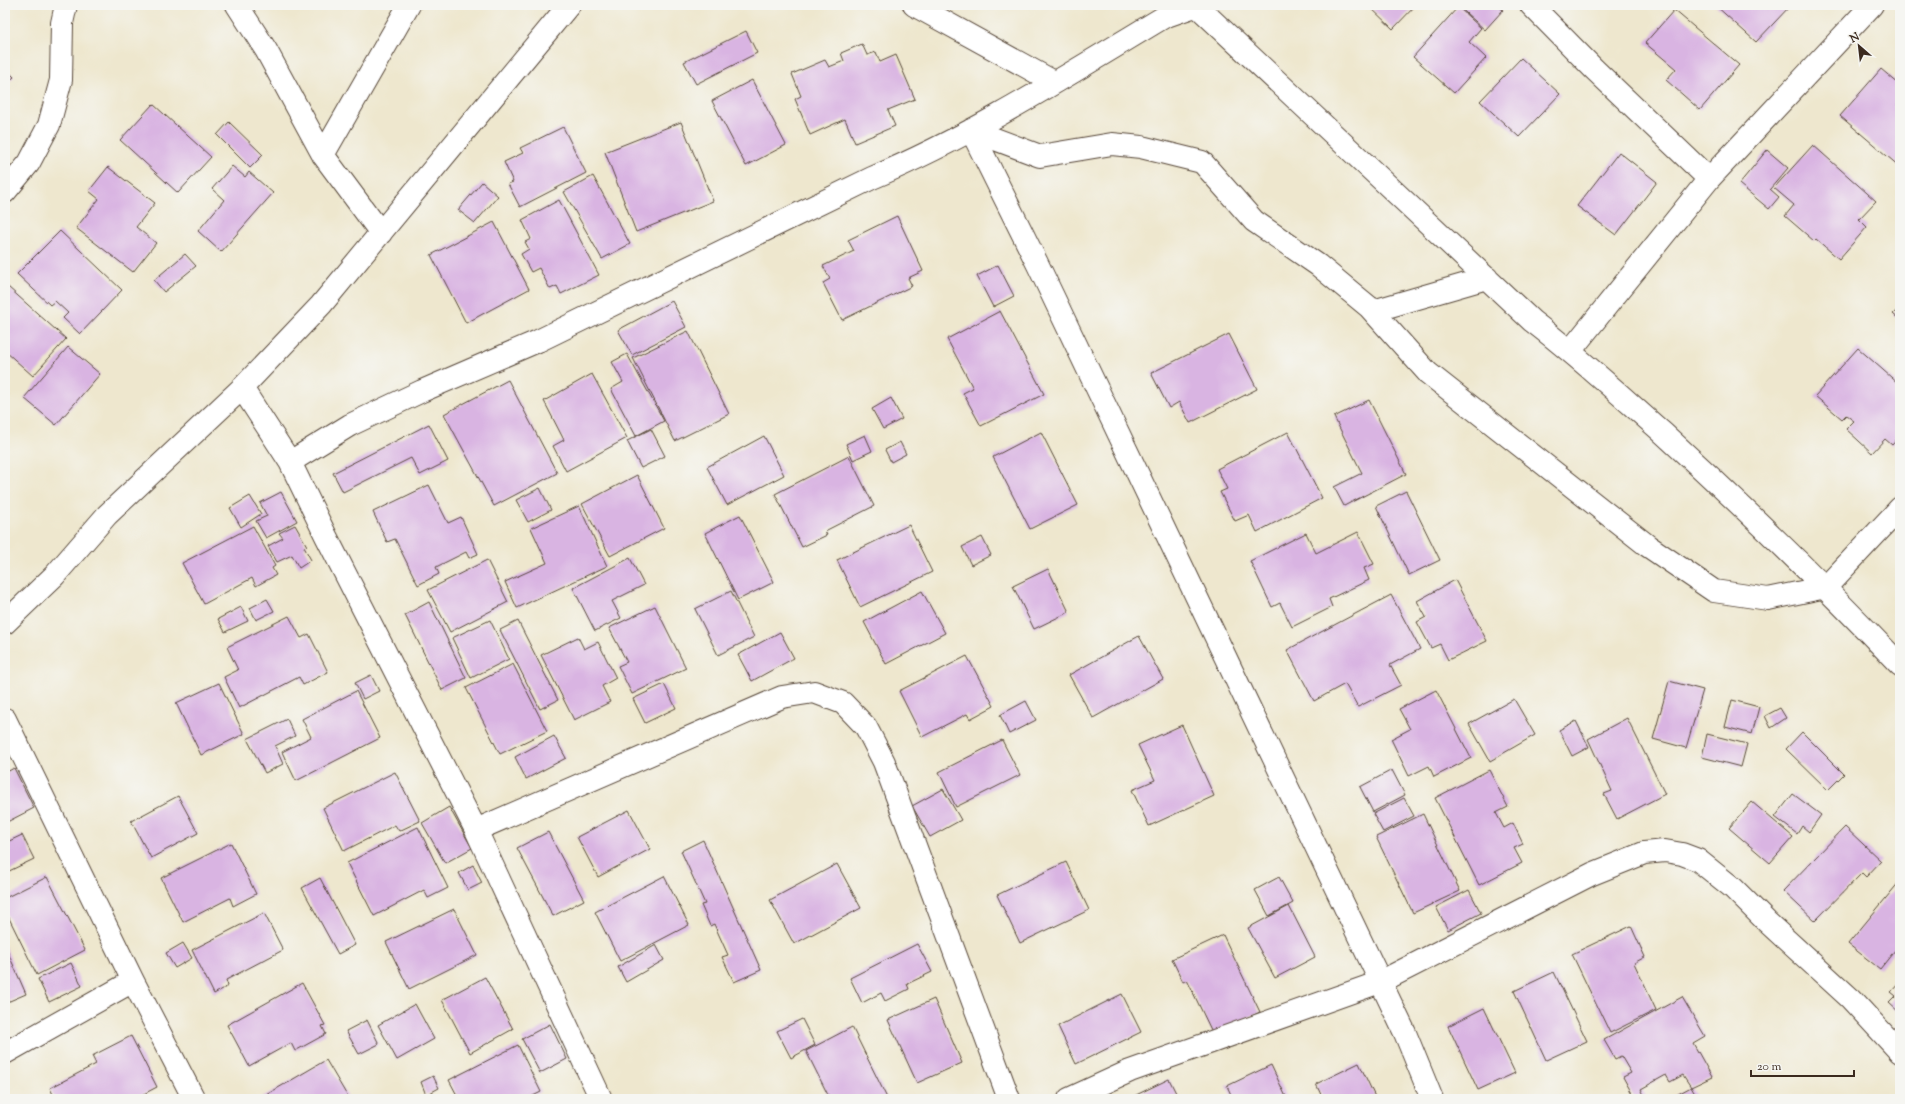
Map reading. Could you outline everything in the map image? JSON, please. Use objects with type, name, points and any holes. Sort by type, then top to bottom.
[{"type":"street","points":[[5,192],[29,163],[49,125],[61,80],[62,23],[66,5]]},
{"type":"street","points":[[237,5],[266,50],[323,154],[381,233]]},
{"type":"street","points":[[323,154],[409,5]]},
{"type":"street","points":[[5,623],[55,575],[107,515],[242,388],[321,305],[569,5]]},
{"type":"street","points":[[914,5],[1054,82]]},
{"type":"street","points":[[290,462],[350,425],[422,391],[538,341],[872,178],[916,160],[971,130],[1164,17],[1197,5],[1532,321],[1571,350],[1720,486],[1826,587],[1900,665]]},
{"type":"street","points":[[1531,5],[1594,69],[1709,179]]},
{"type":"street","points":[[1571,350],[1709,179],[1872,5]]},
{"type":"street","points":[[971,130],[1040,156],[1112,144],[1141,147],[1202,162],[1254,222],[1318,265],[1373,311],[1428,373],[1648,546],[1714,591],[1768,599],[1826,587],[1900,508]]},
{"type":"street","points":[[971,130],[1038,265],[1405,1033],[1432,1099]]},
{"type":"street","points":[[1373,311],[1487,278]]},
{"type":"street","points":[[242,388],[290,462],[326,536],[476,830],[601,1099]]},
{"type":"street","points":[[476,830],[782,697],[814,692],[843,703],[866,727],[884,762],[1009,1099]]},
{"type":"street","points":[[5,720],[133,981],[194,1099]]},
{"type":"street","points":[[1069,1099],[1130,1071],[1380,982],[1592,874],[1644,853],[1665,851],[1682,854],[1698,860],[1733,888],[1850,998],[1900,1052]]},
{"type":"street","points":[[5,1053],[133,981]]},
{"type":"building","points":[[1368,5],[1416,5],[1393,29]]},
{"type":"building","points":[[1457,5],[1497,5],[1503,10],[1485,30]]},
{"type":"building","points":[[1715,5],[1791,5],[1756,42]]},
{"type":"building","points":[[1458,7],[1481,28],[1469,42],[1486,58],[1454,93],[1413,57]]},
{"type":"building","points":[[1674,10],[1739,65],[1700,110],[1666,80],[1676,69],[1645,43]]},
{"type":"building","points":[[746,31],[757,53],[696,84],[684,62]]},
{"type":"building","points":[[862,44],[867,55],[876,52],[880,62],[896,55],[915,99],[888,110],[895,126],[855,143],[845,119],[810,135],[795,99],[801,96],[792,74],[825,60],[829,67],[844,61],[841,53]]},
{"type":"building","points":[[1521,58],[1560,94],[1519,137],[1480,101]]},
{"type":"building","points":[[5,68],[14,77],[5,85]]},
{"type":"building","points":[[1881,69],[1900,85],[1900,101],[1897,105],[1900,107],[1900,167],[1840,116]]},
{"type":"building","points":[[752,80],[786,145],[746,166],[712,101]]},
{"type":"building","points":[[153,104],[211,157],[178,193],[120,140]]},
{"type":"building","points":[[229,122],[263,155],[250,168],[217,135]]},
{"type":"building","points":[[681,122],[713,201],[636,232],[605,152]]},
{"type":"building","points":[[563,127],[586,173],[520,207],[508,184],[513,182],[504,162],[523,153],[520,148]]},
{"type":"building","points":[[1813,145],[1876,201],[1859,219],[1867,227],[1839,259],[1816,239],[1814,241],[1785,216],[1794,205],[1774,188]]},
{"type":"building","points":[[1767,150],[1788,168],[1770,189],[1779,197],[1769,209],[1739,184]]},
{"type":"building","points":[[1619,152],[1657,182],[1616,235],[1577,206]]},
{"type":"building","points":[[232,166],[245,177],[249,172],[273,193],[221,252],[198,231],[224,200],[212,189]]},
{"type":"building","points":[[108,167],[155,203],[136,227],[156,243],[133,272],[76,228],[99,199],[89,191]]},
{"type":"building","points":[[593,176],[630,244],[602,259],[564,192]]},
{"type":"building","points":[[482,182],[498,196],[475,223],[458,210]]},
{"type":"building","points":[[559,200],[599,275],[561,294],[557,286],[550,289],[539,268],[531,272],[521,254],[529,249],[525,242],[531,239],[522,220]]},
{"type":"building","points":[[897,216],[923,271],[908,278],[912,286],[842,320],[823,283],[830,279],[823,266],[854,251],[848,240]]},
{"type":"building","points":[[494,222],[529,289],[466,323],[431,255]]},
{"type":"building","points":[[60,231],[122,290],[80,334],[63,318],[68,313],[55,301],[50,305],[17,274]]},
{"type":"building","points":[[185,254],[196,266],[164,292],[154,280]]},
{"type":"building","points":[[998,265],[1014,296],[993,307],[977,276]]},
{"type":"building","points":[[8,287],[66,339],[33,376],[5,351],[5,291]]},
{"type":"building","points":[[672,301],[686,327],[632,355],[618,330]]},
{"type":"building","points":[[1900,307],[1900,320],[1893,314]]},
{"type":"building","points":[[1000,311],[1044,394],[981,426],[963,393],[973,388],[947,339]]},
{"type":"building","points":[[688,331],[729,414],[675,441],[633,358]]},
{"type":"building","points":[[1229,334],[1257,389],[1190,423],[1179,402],[1169,408],[1151,373]]},
{"type":"building","points":[[68,347],[100,374],[56,425],[24,398]]},
{"type":"building","points":[[1858,348],[1900,385],[1900,436],[1892,445],[1885,439],[1872,453],[1846,429],[1854,421],[1846,415],[1842,419],[1815,396]]},
{"type":"building","points":[[627,354],[664,421],[636,436],[611,389],[623,382],[612,362]]},
{"type":"building","points":[[592,374],[627,438],[566,471],[553,446],[564,440],[544,401]]},
{"type":"building","points":[[508,380],[557,473],[494,506],[444,414]]},
{"type":"building","points":[[5,391],[9,394],[5,399]]},
{"type":"building","points":[[891,398],[902,419],[883,429],[872,409]]},
{"type":"building","points":[[1369,400],[1406,474],[1344,506],[1334,487],[1362,473],[1334,417]]},
{"type":"building","points":[[429,424],[448,461],[420,475],[411,458],[343,492],[333,473]]},
{"type":"building","points":[[651,429],[665,456],[641,468],[627,441]]},
{"type":"building","points":[[1041,432],[1078,505],[1030,529],[993,457]]},
{"type":"building","points":[[1288,432],[1322,498],[1257,532],[1249,515],[1235,521],[1220,492],[1227,489],[1217,469]]},
{"type":"building","points":[[865,435],[872,451],[853,460],[846,444]]},
{"type":"building","points":[[764,436],[784,475],[727,505],[707,467]]},
{"type":"building","points":[[900,442],[906,454],[891,462],[885,450]]},
{"type":"building","points":[[849,456],[874,506],[825,531],[827,535],[802,547],[775,494]]},
{"type":"building","points":[[637,475],[664,528],[610,556],[582,504]]},
{"type":"building","points":[[429,485],[448,523],[461,517],[478,554],[469,558],[466,552],[436,567],[439,574],[418,585],[395,539],[387,542],[373,512]]},
{"type":"building","points":[[540,488],[551,510],[528,522],[516,500]]},
{"type":"building","points":[[1406,491],[1440,560],[1409,575],[1376,506]]},
{"type":"building","points":[[281,492],[297,521],[266,538],[256,521],[267,516],[260,503]]},
{"type":"building","points":[[250,496],[261,514],[241,527],[230,508]]},
{"type":"building","points":[[579,506],[607,566],[517,608],[505,582],[547,563],[531,528]]},
{"type":"building","points":[[740,515],[774,582],[738,600],[705,533]]},
{"type":"building","points":[[295,525],[307,546],[304,547],[311,560],[299,568],[292,555],[277,562],[268,546],[283,538],[279,533]]},
{"type":"building","points":[[909,525],[932,572],[860,607],[837,560]]},
{"type":"building","points":[[253,526],[275,566],[272,568],[276,575],[256,586],[252,578],[204,604],[182,563]]},
{"type":"building","points":[[1358,532],[1374,564],[1364,568],[1369,580],[1329,599],[1332,607],[1292,627],[1280,603],[1272,607],[1250,561],[1306,533],[1316,553]]},
{"type":"building","points":[[982,537],[991,555],[971,565],[962,547]]},
{"type":"building","points":[[630,558],[644,585],[612,601],[621,618],[595,631],[573,588]]},
{"type":"building","points":[[487,560],[508,602],[450,632],[428,590]]},
{"type":"building","points":[[1048,569],[1069,612],[1034,629],[1013,586]]},
{"type":"building","points":[[1455,580],[1487,641],[1448,660],[1440,644],[1431,648],[1417,622],[1426,617],[1417,601]]},
{"type":"building","points":[[731,591],[754,637],[718,655],[695,609]]},
{"type":"building","points":[[922,591],[945,633],[886,664],[864,622]]},
{"type":"building","points":[[1391,595],[1420,649],[1390,665],[1401,685],[1358,707],[1345,684],[1314,701],[1287,650]]},
{"type":"building","points":[[267,599],[274,611],[256,620],[250,608]]},
{"type":"building","points":[[429,602],[466,678],[442,690],[405,615]]},
{"type":"building","points":[[655,606],[686,668],[632,694],[618,666],[627,662],[609,628]]},
{"type":"building","points":[[241,607],[248,621],[225,632],[218,619]]},
{"type":"building","points":[[289,616],[301,638],[309,634],[328,672],[303,685],[299,677],[239,708],[224,677],[238,670],[227,647]]},
{"type":"building","points":[[490,620],[509,659],[471,678],[452,638]]},
{"type":"building","points":[[518,621],[558,700],[540,709],[500,630]]},
{"type":"building","points":[[780,632],[794,658],[752,681],[738,655]]},
{"type":"building","points":[[1139,636],[1163,679],[1093,718],[1069,675]]},
{"type":"building","points":[[578,637],[584,649],[598,642],[616,678],[602,686],[610,702],[574,720],[541,655]]},
{"type":"building","points":[[967,656],[994,706],[970,719],[967,714],[922,737],[899,691]]},
{"type":"building","points":[[513,664],[547,731],[500,754],[466,688]]},
{"type":"building","points":[[371,675],[379,691],[363,699],[355,683]]},
{"type":"building","points":[[1669,681],[1703,690],[1686,748],[1653,739]]},
{"type":"building","points":[[219,683],[244,734],[201,755],[176,703]]},
{"type":"building","points":[[664,684],[676,708],[645,723],[633,699]]},
{"type":"building","points":[[1436,690],[1471,758],[1434,777],[1429,766],[1409,776],[1391,739],[1410,729],[1399,709]]},
{"type":"building","points":[[356,691],[380,738],[296,781],[282,752],[311,737],[302,719]]},
{"type":"building","points":[[1514,699],[1535,735],[1490,761],[1469,724]]},
{"type":"building","points":[[1732,700],[1759,707],[1752,734],[1725,727]]},
{"type":"building","points":[[1026,701],[1036,720],[1009,734],[1000,715]]},
{"type":"building","points":[[1780,708],[1786,718],[1771,728],[1765,716]]},
{"type":"building","points":[[1627,718],[1665,794],[1617,819],[1604,794],[1612,791],[1588,739]]},
{"type":"building","points":[[287,719],[295,736],[275,746],[283,764],[265,773],[247,739]]},
{"type":"building","points":[[1576,721],[1589,747],[1572,756],[1559,730]]},
{"type":"building","points":[[1182,725],[1214,796],[1149,826],[1132,790],[1155,780],[1138,745]]},
{"type":"building","points":[[1802,732],[1844,774],[1828,790],[1786,749]]},
{"type":"building","points":[[1707,734],[1747,744],[1741,767],[1702,757]]},
{"type":"building","points":[[554,736],[566,758],[526,779],[515,757]]},
{"type":"building","points":[[1002,740],[1020,775],[956,807],[939,772]]},
{"type":"building","points":[[14,768],[34,808],[7,822],[5,818],[5,773]]},
{"type":"building","points":[[1392,770],[1405,795],[1373,812],[1360,787]]},
{"type":"building","points":[[1489,770],[1508,807],[1496,813],[1504,828],[1513,823],[1523,844],[1514,848],[1522,863],[1479,885],[1435,798]]},
{"type":"building","points":[[395,772],[420,821],[399,831],[395,825],[344,851],[323,808]]},
{"type":"building","points":[[943,789],[961,820],[930,837],[912,806]]},
{"type":"building","points":[[1793,794],[1821,815],[1809,832],[1802,826],[1797,834],[1775,817]]},
{"type":"building","points":[[178,796],[198,833],[151,858],[131,821]]},
{"type":"building","points":[[1404,798],[1414,816],[1383,832],[1373,814]]},
{"type":"building","points":[[1752,802],[1793,837],[1770,863],[1729,828]]},
{"type":"building","points":[[449,807],[472,848],[445,863],[422,823]]},
{"type":"building","points":[[629,810],[650,849],[598,877],[577,837]]},
{"type":"building","points":[[1423,814],[1460,891],[1413,913],[1376,837]]},
{"type":"building","points":[[418,827],[448,888],[428,898],[424,890],[374,916],[347,863]]},
{"type":"building","points":[[1845,827],[1881,861],[1866,877],[1862,873],[1815,921],[1783,891]]},
{"type":"building","points":[[548,832],[584,900],[553,916],[517,848]]},
{"type":"building","points":[[22,835],[34,859],[5,873],[5,843]]},
{"type":"building","points":[[703,840],[761,970],[734,982],[722,957],[728,955],[714,924],[710,926],[701,905],[705,904],[681,851]]},
{"type":"building","points":[[231,843],[256,894],[233,906],[230,898],[183,922],[161,878]]},
{"type":"building","points":[[1066,862],[1089,910],[1020,943],[997,895]]},
{"type":"building","points":[[837,864],[861,908],[794,944],[770,900]]},
{"type":"building","points":[[473,865],[482,883],[468,890],[459,873]]},
{"type":"building","points":[[664,876],[689,925],[620,961],[595,912]]},
{"type":"building","points":[[47,877],[85,950],[37,975],[5,910],[5,898]]},
{"type":"building","points":[[1279,877],[1293,903],[1269,916],[1255,890]]},
{"type":"building","points":[[320,878],[355,945],[338,954],[302,888]]},
{"type":"building","points":[[1900,881],[1900,944],[1880,969],[1848,944]]},
{"type":"building","points":[[1469,890],[1481,913],[1448,930],[1436,907]]},
{"type":"building","points":[[1289,906],[1315,957],[1275,978],[1248,928]]},
{"type":"building","points":[[454,909],[477,955],[409,989],[386,942]]},
{"type":"building","points":[[264,913],[283,950],[226,980],[228,986],[214,994],[192,950]]},
{"type":"building","points":[[1631,926],[1645,957],[1634,963],[1656,1010],[1610,1033],[1572,954]]},
{"type":"building","points":[[1223,935],[1260,1012],[1213,1034],[1187,980],[1183,982],[1172,959]]},
{"type":"building","points":[[183,943],[192,958],[175,968],[166,953]]},
{"type":"building","points":[[917,944],[932,972],[907,984],[909,989],[885,1001],[881,993],[862,1003],[850,978]]},
{"type":"building","points":[[656,945],[664,960],[626,982],[618,967]]},
{"type":"building","points":[[5,946],[26,994],[5,1003]]},
{"type":"building","points":[[71,963],[82,986],[49,1002],[38,979]]},
{"type":"building","points":[[1554,972],[1587,1041],[1546,1060],[1514,991]]},
{"type":"building","points":[[485,977],[513,1029],[470,1053],[442,1000]]},
{"type":"building","points":[[1900,982],[1900,1013],[1889,1003],[1896,996],[1891,992]]},
{"type":"building","points":[[302,983],[325,1025],[322,1026],[326,1034],[295,1051],[291,1043],[249,1066],[227,1025]]},
{"type":"building","points":[[1122,994],[1141,1032],[1076,1064],[1058,1026]]},
{"type":"building","points":[[1682,997],[1705,1036],[1693,1043],[1712,1077],[1691,1087],[1683,1075],[1670,1082],[1666,1075],[1641,1089],[1646,1099],[1635,1099],[1623,1077],[1631,1073],[1621,1056],[1615,1059],[1604,1040]]},
{"type":"building","points":[[934,999],[962,1063],[917,1083],[888,1020]]},
{"type":"building","points":[[415,1004],[434,1039],[397,1060],[378,1025]]},
{"type":"building","points":[[1484,1008],[1515,1073],[1478,1090],[1448,1026]]},
{"type":"building","points":[[802,1019],[815,1045],[791,1058],[777,1031]]},
{"type":"building","points":[[367,1020],[379,1044],[359,1054],[346,1031]]},
{"type":"building","points":[[550,1024],[567,1059],[540,1073],[522,1039]]},
{"type":"building","points":[[852,1027],[887,1098],[886,1099],[830,1099],[806,1051]]},
{"type":"building","points":[[131,1036],[157,1087],[134,1099],[55,1099],[50,1088],[96,1064],[92,1056]]},
{"type":"building","points":[[518,1045],[541,1092],[527,1099],[459,1099],[449,1080]]},
{"type":"building","points":[[326,1060],[349,1099],[259,1099]]},
{"type":"building","points":[[1359,1063],[1376,1099],[1323,1099],[1316,1084]]},
{"type":"building","points":[[1271,1065],[1287,1099],[1233,1099],[1227,1086]]},
{"type":"building","points":[[433,1076],[439,1088],[426,1095],[421,1082]]},
{"type":"building","points":[[1169,1079],[1179,1099],[1133,1099],[1132,1097]]},
{"type":"building","points":[[1691,1087],[1698,1099],[1669,1099]]}]
